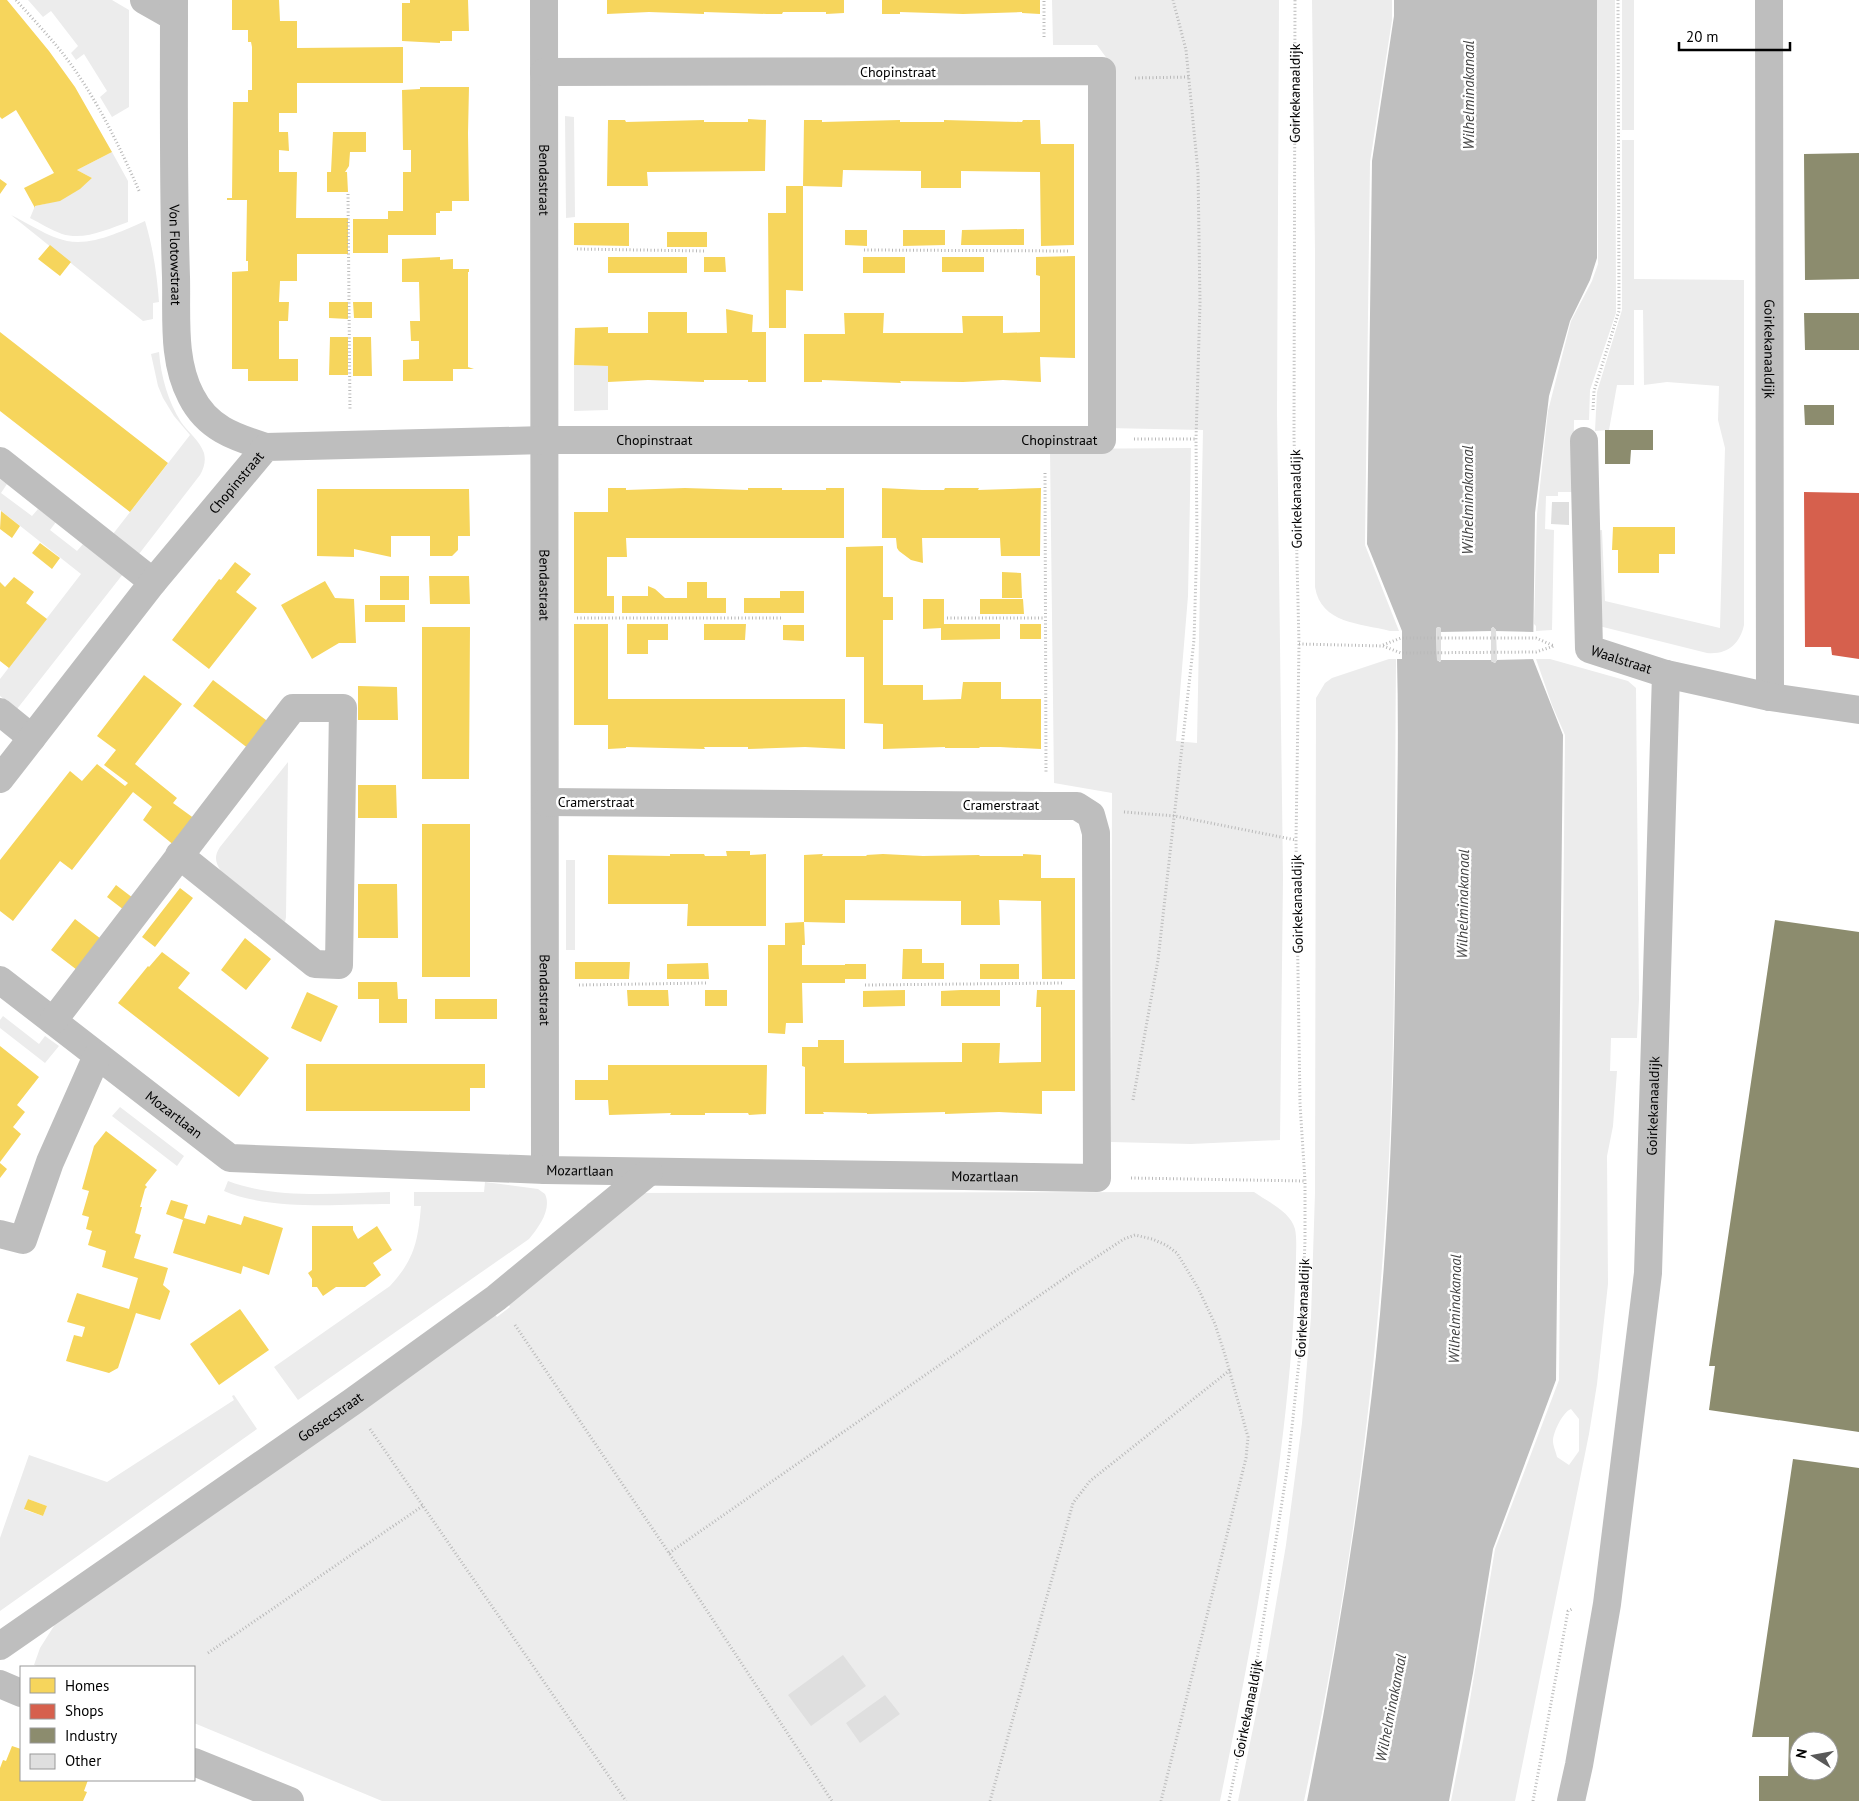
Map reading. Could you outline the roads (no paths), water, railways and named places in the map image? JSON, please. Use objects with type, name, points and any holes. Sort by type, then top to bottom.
[{"type":"street","name":"Von Flotowstraat","points":[[144,0],[174,9],[173,194],[178,362],[191,396],[211,424],[235,438],[266,447]]},
{"type":"street","name":"Bendastraat","points":[[544,0],[545,1170]]},
{"type":"street","name":"Goirkekanaaldijk","points":[[1769,0],[1770,697]]},
{"type":"street","name":"Chopinstraat","points":[[0,779],[153,582],[266,447],[545,440],[1102,440],[1102,71],[544,72]]},
{"type":"street","name":"Waalstraat","points":[[1584,441],[1589,649],[1666,674],[1770,697],[1859,710]]},
{"type":"street","points":[[0,461],[153,582]]},
{"type":"street","name":"Goirkekanaaldijk","points":[[1571,1801],[1607,1604],[1648,1273],[1666,674]]},
{"type":"street","points":[[53,1021],[179,856],[293,708],[343,708],[339,965],[315,964],[179,856]]},
{"type":"street","points":[[0,712],[32,738]]},
{"type":"street","name":"Cramerstraat","points":[[545,802],[1077,806],[1091,815],[1096,833],[1097,1178]]},
{"type":"street","name":"Mozartlaan","points":[[0,980],[230,1158],[545,1170],[1097,1178]]},
{"type":"street","points":[[0,1234],[24,1240],[50,1162],[97,1056]]},
{"type":"street","name":"Gossecstraat","points":[[0,1646],[352,1402],[496,1298],[649,1172]]},
{"type":"street","points":[[0,1684],[20,1693]]},
{"type":"street","points":[[195,1762],[290,1801]]},
{"type":"water","name":"Wilhelminakanaal","points":[[1394,0],[1597,0],[1597,258],[1590,280],[1570,321],[1549,396],[1535,513],[1533,659],[1563,735],[1556,1380],[1493,1549],[1473,1673],[1449,1801],[1307,1801],[1328,1691],[1363,1468],[1376,1356],[1386,1240],[1392,1123],[1398,746],[1397,659],[1402,659],[1402,631],[1367,544],[1372,161],[1394,16]],"holes":[[[1438,627],[1441,628],[1440,662],[1437,660],[1436,629]],[[1493,627],[1496,630],[1497,660],[1495,663],[1491,661],[1491,629]]]}]
